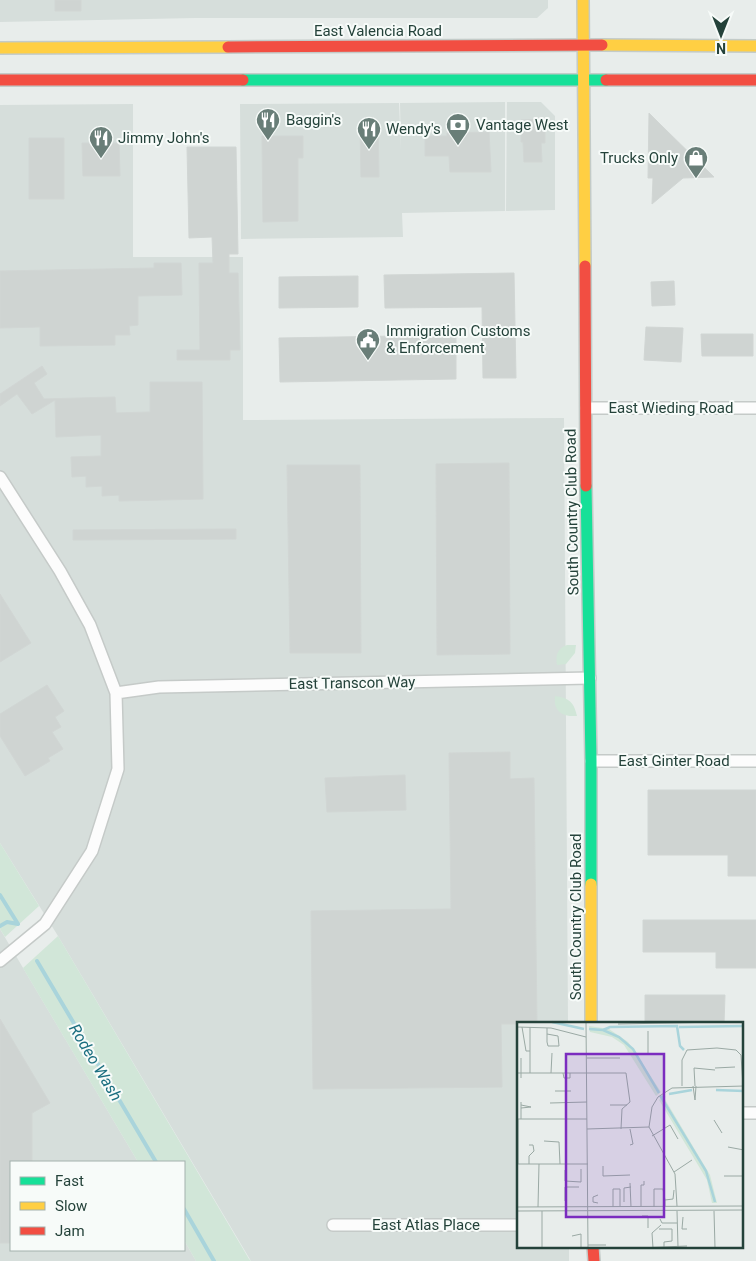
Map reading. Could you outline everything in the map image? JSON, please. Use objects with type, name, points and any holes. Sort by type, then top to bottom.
[{"type":"main road","name":"South Country Club Road","points":[[583,0],[591,761],[591,1022]]},
{"type":"main road","name":"East Valencia Road","points":[[0,48],[756,46]]},
{"type":"main road","points":[[0,80],[756,80]]},
{"type":"main road","points":[[594,1248],[594,1261]]},
{"type":"street","name":"East Wieding Road","points":[[586,408],[756,408]]},
{"type":"street","points":[[0,477],[60,571],[90,625],[116,693],[118,769],[92,851],[45,924],[0,961]]},
{"type":"street","name":"East Transcon Way","points":[[116,693],[159,687],[590,678]]},
{"type":"street","name":"East Ginter Road","points":[[591,761],[756,761]]},
{"type":"street","name":"East Atlas Place","points":[[333,1226],[517,1225]]},
{"type":"shaded area","points":[[0,0],[548,0],[548,8],[537,18],[195,18],[0,22]]},
{"type":"shaded area","points":[[505,102],[505,211],[402,213],[403,237],[241,239],[240,104],[399,103],[401,150],[400,103]]},
{"type":"shaded area","points":[[507,102],[541,102],[555,116],[555,210],[506,211]]},
{"type":"shaded area","points":[[133,104],[133,257],[243,257],[243,420],[564,418],[568,1022],[517,1022],[517,1248],[569,1248],[569,1261],[251,1261],[58,936],[0,843],[0,105]]},
{"type":"shaded area","points":[[0,929],[137,1161],[10,1161],[10,1251],[185,1251],[185,1242],[196,1261],[0,1261]]},
{"type":"green space","points":[[567,645],[576,645],[575,653],[566,664],[557,665],[556,658],[558,652]]},
{"type":"green space","points":[[555,696],[570,702],[577,716],[560,712],[555,706]]},
{"type":"green space","points":[[0,843],[39,906],[5,937],[0,929]]},
{"type":"green space","points":[[58,936],[251,1261],[196,1261],[185,1242],[185,1161],[137,1161],[23,968]]},
{"type":"building","points":[[55,0],[81,0],[81,11],[55,11]]},
{"type":"building","points":[[649,113],[714,177],[683,178],[652,204],[653,178],[648,178]]},
{"type":"building","points":[[545,119],[545,143],[541,143],[542,162],[524,162],[523,142],[521,142],[521,120]]},
{"type":"building","name":"Wendy's","points":[[378,123],[379,177],[361,177],[360,124]]},
{"type":"building","name":"Vantage West","points":[[489,132],[491,172],[450,172],[449,156],[425,156],[425,136],[447,136],[447,133]]},
{"type":"building","points":[[262,136],[303,136],[303,158],[298,158],[298,221],[263,222]]},
{"type":"building","points":[[29,138],[64,138],[64,199],[29,199]]},
{"type":"building","name":"Jimmy John's","points":[[82,143],[119,143],[120,176],[83,176]]},
{"type":"building","points":[[187,147],[236,147],[238,254],[229,254],[229,273],[238,273],[240,350],[230,350],[230,360],[177,360],[177,350],[200,350],[199,263],[213,263],[212,237],[189,238]]},
{"type":"building","points":[[154,263],[181,263],[182,295],[138,296],[138,325],[129,326],[130,335],[115,335],[115,345],[40,346],[40,327],[0,328],[0,271],[154,268]]},
{"type":"building","points":[[514,273],[516,378],[483,378],[482,307],[385,308],[384,275]]},
{"type":"building","points":[[358,276],[358,307],[279,308],[279,277]]},
{"type":"building","points":[[674,281],[675,305],[652,306],[651,282]]},
{"type":"building","points":[[646,327],[683,328],[681,362],[644,360]]},
{"type":"building","points":[[701,334],[753,334],[753,356],[702,356]]},
{"type":"building","name":"Immigration Customs & Enforcement","points":[[456,335],[456,379],[280,382],[279,338]]},
{"type":"building","points":[[42,366],[47,374],[34,383],[44,399],[115,397],[116,413],[150,412],[150,382],[202,382],[203,499],[119,501],[119,495],[102,496],[102,486],[86,487],[86,476],[72,477],[71,457],[101,456],[101,435],[56,437],[55,400],[32,414],[17,394],[0,406],[0,394]]},
{"type":"building","points":[[509,463],[510,654],[437,655],[436,464]]},
{"type":"building","points":[[287,465],[360,465],[361,653],[290,653]]},
{"type":"building","points":[[236,529],[236,539],[73,540],[73,530]]},
{"type":"building","points":[[0,594],[31,643],[0,662]]},
{"type":"building","points":[[47,685],[64,711],[55,717],[61,727],[52,732],[63,749],[48,758],[50,761],[25,776],[0,736],[0,714]]},
{"type":"building","points":[[510,752],[510,779],[534,778],[537,1022],[501,1024],[502,1087],[313,1089],[311,911],[451,909],[449,753]]},
{"type":"building","points":[[405,775],[406,810],[327,812],[325,778]]},
{"type":"building","points":[[648,790],[756,790],[756,876],[728,876],[728,855],[648,855]]},
{"type":"building","points":[[643,920],[756,920],[756,968],[716,968],[716,952],[643,952]]},
{"type":"building","points":[[645,995],[725,995],[724,1022],[645,1022]]},
{"type":"building","points":[[0,1019],[50,1103],[32,1113],[32,1161],[10,1161],[10,1243],[0,1243]]},
{"type":"waterway","points":[[0,895],[18,924]]},
{"type":"waterway","name":"Rodeo Wash","points":[[0,926],[7,922],[18,924]]},
{"type":"waterway","name":"Rodeo Wash","points":[[37,961],[155,1161]]},
{"type":"waterway","name":"Rodeo Wash","points":[[185,1211],[214,1261]]},
{"type":"traffic: fast","points":[[243,80],[606,80]]},
{"type":"traffic: fast","points":[[586,486],[591,761],[591,884]]},
{"type":"traffic: slow","points":[[583,0],[585,266]]},
{"type":"traffic: slow","points":[[602,45],[756,46]]},
{"type":"traffic: slow","points":[[0,48],[228,47]]},
{"type":"traffic: slow","points":[[591,884],[591,1022]]},
{"type":"traffic: jam","points":[[228,47],[602,45]]},
{"type":"traffic: jam","points":[[0,80],[243,80]]},
{"type":"traffic: jam","points":[[606,80],[756,80]]},
{"type":"traffic: jam","points":[[585,266],[586,486]]},
{"type":"traffic: jam","points":[[593,1248],[594,1261]]},
{"type":"place","name":"Baggin's","points":[[268,141]]},
{"type":"place","name":"Vantage West","points":[[458,146]]},
{"type":"place","name":"Wendy's","points":[[369,150]]},
{"type":"place","name":"Jimmy John's","points":[[101,159]]},
{"type":"place","name":"Trucks Only","points":[[696,179]]},
{"type":"place","name":"Immigration Customs & Enforcement","points":[[368,361]]}]
